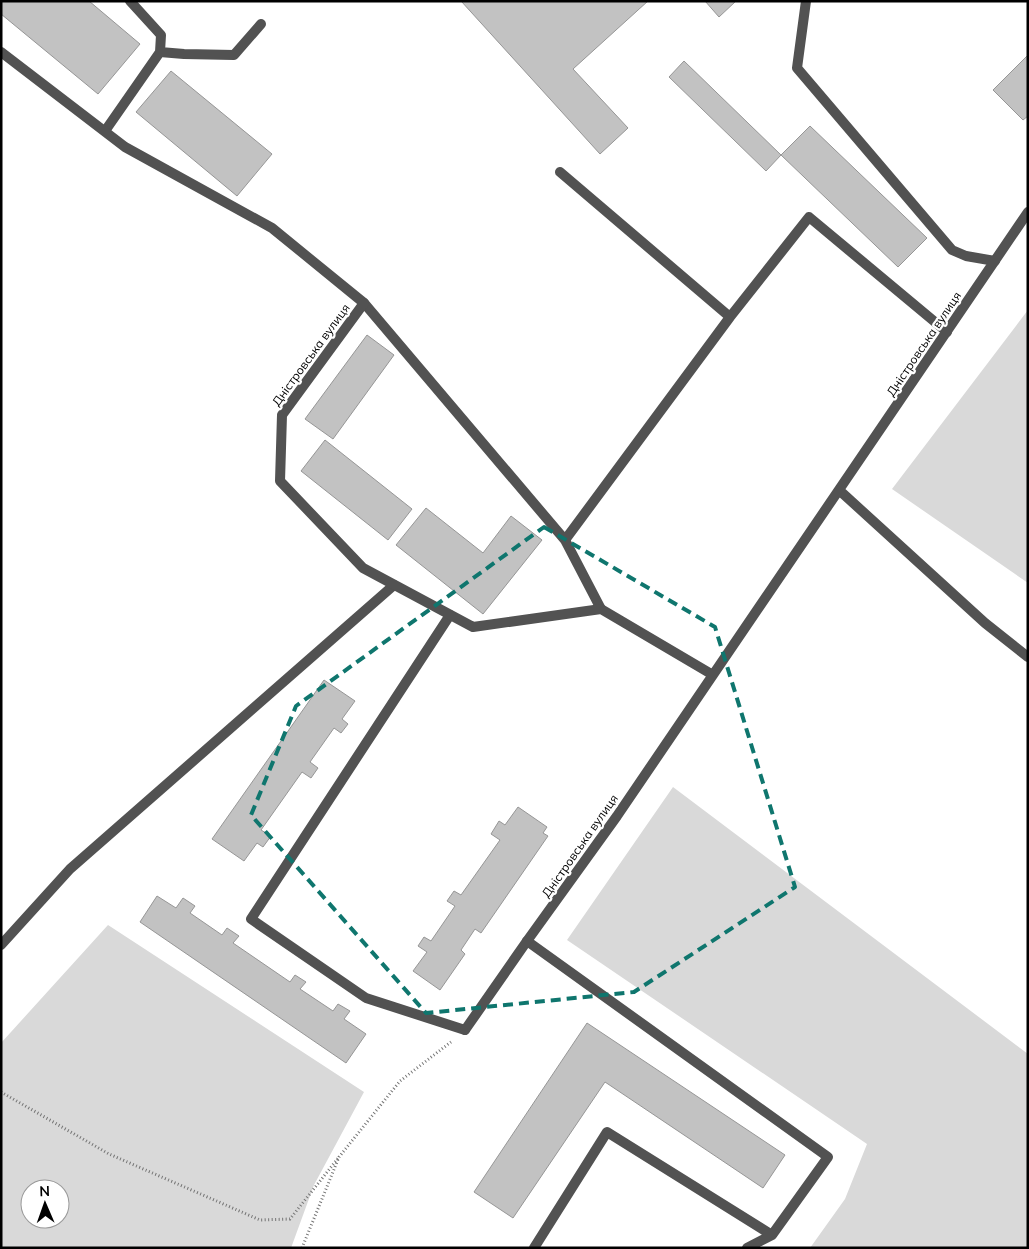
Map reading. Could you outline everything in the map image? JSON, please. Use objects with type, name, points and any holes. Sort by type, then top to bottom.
[{"type":"street","points":[[105,131],[160,52],[161,35],[130,1]]},
{"type":"street","points":[[806,1],[797,68],[952,250],[966,256],[995,262]]},
{"type":"street","points":[[160,52],[234,55],[261,24]]},
{"type":"street","name":"Дністровська вулиця","points":[[1,52],[126,147],[272,228],[364,303],[282,415],[280,481],[363,568],[473,627],[601,609]]},
{"type":"street","points":[[560,172],[730,317]]},
{"type":"street","name":"Дністровська вулиця","points":[[465,1030],[617,816],[1028,212]]},
{"type":"street","points":[[565,540],[730,317],[809,217],[947,332]]},
{"type":"street","points":[[364,303],[565,540],[601,609],[713,675]]},
{"type":"street","points":[[839,490],[985,623],[1028,657]]},
{"type":"street","points":[[1,946],[70,869],[394,585]]},
{"type":"street","points":[[450,614],[251,919],[366,998],[465,1030]]},
{"type":"street","points":[[527,941],[828,1157],[772,1235],[748,1248]]},
{"type":"street","points":[[534,1248],[607,1132],[772,1235]]},
{"type":"path","points":[[1,1092],[110,1154],[260,1220],[290,1219],[400,1082],[465,1030]]},
{"type":"path","points":[[302,1248],[339,1158]]},
{"type":"highlighted area","points":[[544,527],[715,627],[795,887],[634,992],[426,1013],[251,815],[296,706]]},
{"type":"shaded area","points":[[1028,310],[1028,583],[892,489]]},
{"type":"shaded area","points":[[673,787],[1028,1054],[1028,1248],[810,1248],[845,1199],[867,1144],[567,940]]},
{"type":"shaded area","points":[[108,925],[364,1092],[314,1185],[291,1248],[1,1248],[1,1043]]},
{"type":"building","points":[[1,1],[89,1],[140,44],[98,94],[1,14]]},
{"type":"building","points":[[461,1],[648,1],[573,69],[628,128],[600,154]]},
{"type":"building","points":[[705,1],[736,1],[719,17]]},
{"type":"building","points":[[1028,55],[1028,116],[1023,120],[993,90]]},
{"type":"building","points":[[684,61],[781,155],[766,171],[669,77]]},
{"type":"building","points":[[171,71],[272,154],[237,196],[136,112]]},
{"type":"building","points":[[810,126],[927,238],[898,267],[781,155]]},
{"type":"building","points":[[367,335],[394,355],[333,439],[305,419]]},
{"type":"building","points":[[325,440],[412,509],[388,540],[301,471]]},
{"type":"building","points":[[426,508],[483,553],[511,516],[542,540],[483,614],[396,545]]},
{"type":"building","points":[[324,680],[355,701],[342,719],[348,724],[341,733],[334,728],[310,762],[318,768],[311,778],[302,772],[261,830],[271,836],[263,847],[257,843],[244,861],[212,839]]},
{"type":"building","points":[[518,807],[547,827],[543,833],[548,836],[481,933],[475,929],[461,950],[465,954],[440,990],[413,971],[427,952],[418,946],[424,937],[431,941],[455,906],[447,901],[454,891],[461,895],[500,840],[491,834],[499,821],[505,825]]},
{"type":"building","points":[[157,896],[176,908],[183,898],[195,906],[190,913],[222,935],[227,928],[239,936],[233,943],[290,982],[295,975],[306,982],[300,989],[333,1011],[338,1004],[350,1011],[344,1019],[366,1034],[346,1063],[140,922]]},
{"type":"building","points":[[587,1023],[785,1155],[763,1188],[605,1082],[513,1218],[474,1192]]}]
